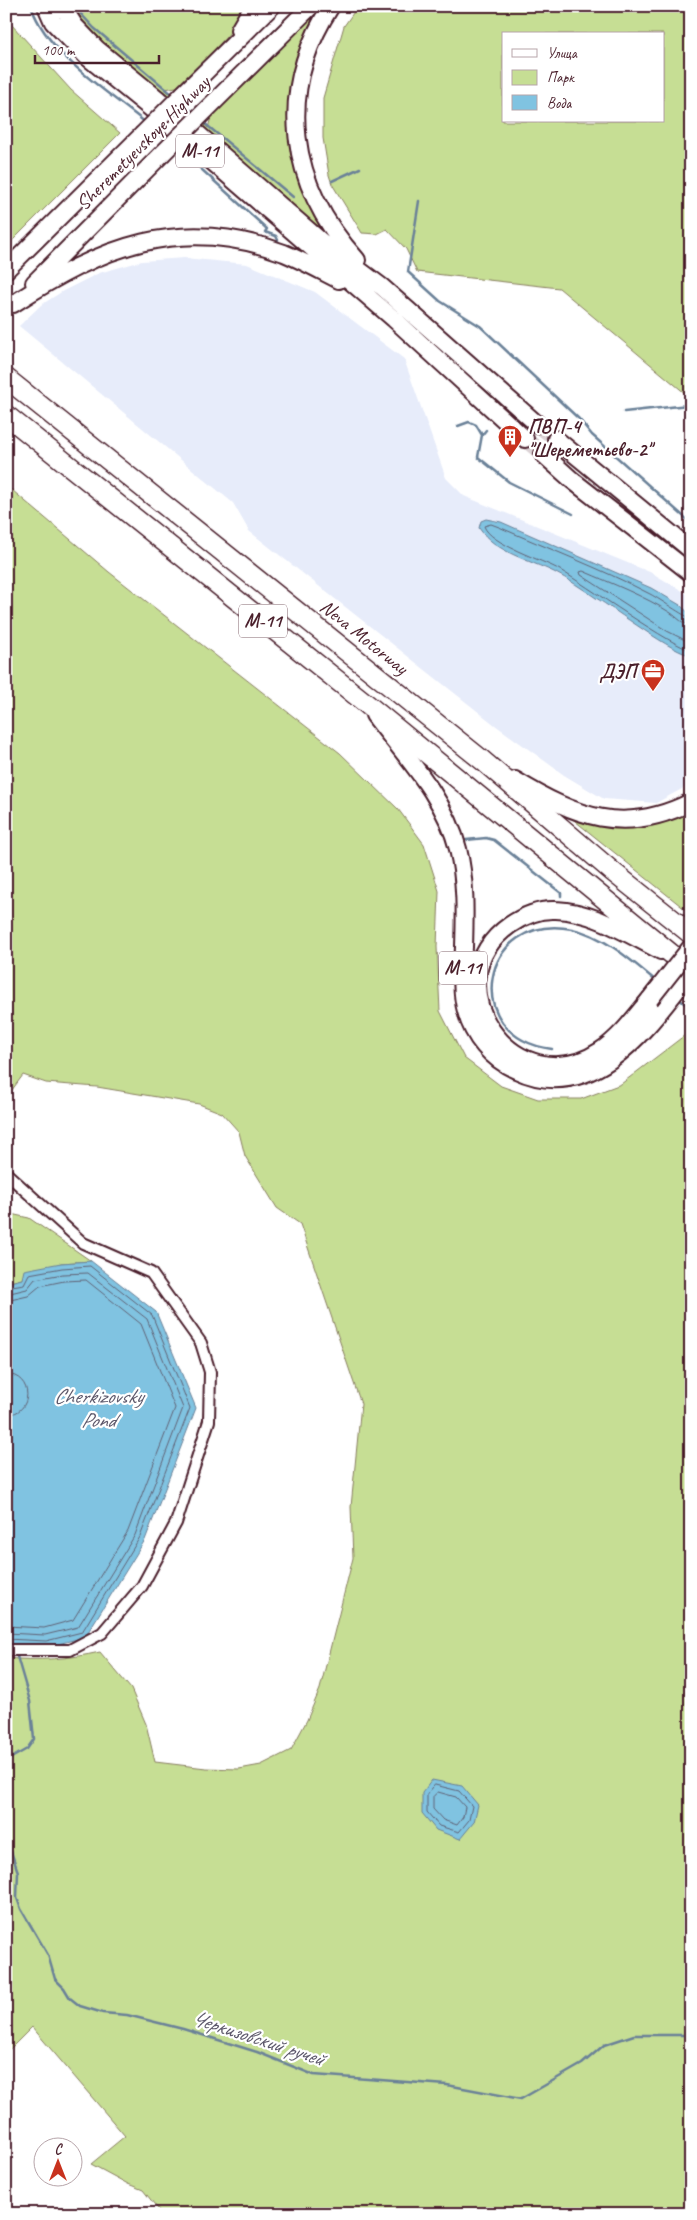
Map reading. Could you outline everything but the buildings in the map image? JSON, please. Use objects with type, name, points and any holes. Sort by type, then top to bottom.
[{"type":"highway","name":"Neva Motorway","points":[[6,378],[482,760],[613,872],[691,934]]},
{"type":"highway","name":"М-11","points":[[6,415],[363,701],[683,952],[691,971]]},
{"type":"main road","name":"М-11","points":[[46,6],[53,22],[86,56],[149,107],[361,291],[525,439]]},
{"type":"main road","name":"М-11","points":[[62,6],[75,26],[97,49],[158,99],[322,242],[382,287],[537,424]]},
{"type":"main road","points":[[219,59],[247,19],[253,6]]},
{"type":"main road","name":"Sheremetyevskoye Highway","points":[[6,270],[272,6]]},
{"type":"main road","name":"Sheremetyevskoye Highway","points":[[10,307],[311,6]]},
{"type":"main road","name":"М-11","points":[[331,6],[318,28],[306,56],[298,83],[296,108],[297,136],[307,181],[316,201],[346,247],[382,287]]},
{"type":"main road","name":"М-11","points":[[10,307],[52,279],[102,254],[152,240],[172,237],[225,238],[284,253],[361,291]]},
{"type":"main road","points":[[556,438],[691,550]]},
{"type":"main road","points":[[543,454],[572,480],[691,573]]},
{"type":"main road","name":"М-11","points":[[363,701],[431,791],[451,827],[458,848],[464,882],[463,996],[471,1025],[486,1048],[508,1067],[523,1074],[542,1078],[576,1077],[608,1063],[624,1051],[656,1004],[683,952],[584,915],[555,910],[525,916],[502,931],[485,953],[478,979],[480,1005],[490,1030],[501,1044],[512,1052],[541,1064],[572,1063],[599,1051],[656,1004],[691,971]]},
{"type":"main road","name":"М-11","points":[[482,760],[534,792],[584,814],[613,821],[645,820],[670,812],[691,802]]},
{"type":"street","points":[[6,1173],[83,1243],[151,1273],[201,1343],[210,1372],[209,1421],[176,1523],[142,1586],[102,1633],[70,1650],[6,1650]]},
{"type":"shaded area","points":[[184,258],[247,264],[315,292],[404,359],[446,478],[464,496],[652,573],[691,596],[691,784],[656,803],[604,799],[564,775],[495,725],[249,531],[233,503],[19,326],[41,305],[63,291],[99,273],[142,261]]},
{"type":"green space","points":[[68,6],[247,6],[233,29],[215,49],[176,87],[165,89],[208,128],[211,117],[320,8],[306,38],[296,68],[291,97],[290,126],[294,155],[302,184],[315,212],[332,241],[100,45]]},
{"type":"green space","points":[[358,6],[691,6],[691,413],[686,394],[559,288],[417,272],[406,249],[387,229],[377,234],[362,233],[332,184],[329,175],[323,138],[323,98],[344,26]]},
{"type":"green space","points":[[6,9],[11,24],[71,90],[120,133],[6,247]]},
{"type":"green space","points":[[6,485],[109,572],[340,753],[398,809],[424,844],[439,891],[437,947],[440,1011],[464,1058],[501,1086],[538,1099],[581,1099],[621,1084],[689,1032],[691,1034],[691,2214],[162,2214],[143,2190],[91,2164],[125,2136],[32,2027],[6,2053],[6,1658],[53,1659],[100,1652],[131,1689],[146,1724],[155,1762],[206,1768],[239,1769],[261,1765],[291,1750],[307,1720],[320,1689],[353,1558],[351,1507],[361,1404],[300,1224],[277,1208],[245,1156],[239,1132],[222,1113],[199,1104],[97,1087],[46,1083],[23,1075],[6,1098]]},
{"type":"green space","points":[[691,809],[691,914],[570,817]]},
{"type":"green space","points":[[6,1213],[29,1218],[91,1261],[61,1263],[22,1279],[6,1283]]},
{"type":"water","points":[[486,519],[501,522],[651,588],[680,605],[691,615],[691,655],[672,648],[565,578],[503,549],[479,528],[481,521]]},
{"type":"water","name":"Cherkizovsky Pond","points":[[91,1261],[156,1312],[196,1408],[145,1540],[85,1637],[46,1647],[6,1644],[6,1406],[9,1395],[6,1388],[6,1283],[22,1279],[24,1270],[61,1263]]},
{"type":"water","points":[[432,1780],[462,1786],[478,1805],[474,1822],[460,1839],[436,1830],[422,1813],[422,1793]]},
{"type":"waterway","points":[[31,6],[39,24],[65,56],[80,71],[146,123]]},
{"type":"waterway","points":[[78,6],[81,14],[94,28],[173,95]]},
{"type":"waterway","points":[[183,104],[194,113]]},
{"type":"waterway","points":[[203,122],[293,197]]},
{"type":"waterway","points":[[156,131],[167,140]]},
{"type":"waterway","points":[[178,148],[267,229],[265,232],[276,236],[278,240]]},
{"type":"waterway","points":[[332,181],[360,168]]},
{"type":"waterway","points":[[419,201],[408,272],[440,301],[480,326],[579,419],[592,435],[691,523]]},
{"type":"waterway","points":[[688,405],[691,393]]},
{"type":"waterway","points":[[624,412],[688,405],[691,407]]},
{"type":"waterway","points":[[458,426],[469,422],[476,425],[482,435]]},
{"type":"waterway","points":[[486,430],[482,435],[478,457],[509,482],[573,514]]},
{"type":"waterway","points":[[466,840],[486,838],[494,840],[561,893],[561,896]]},
{"type":"waterway","points":[[552,1049],[522,1040],[503,1023],[493,1001],[493,978],[501,956],[517,938],[541,928],[572,929],[584,932],[617,950],[656,981]]},
{"type":"waterway","points":[[678,998],[691,1009]]},
{"type":"waterway","name":"Черкизовский ручей","points":[[6,1761],[27,1749],[34,1739],[30,1701],[16,1653]]},
{"type":"waterway","name":"Черкизовский ручей","points":[[6,1837],[18,1872],[17,1898],[21,1909],[48,1955],[55,1979],[70,1998],[80,2006],[103,2013],[127,2015],[183,2029],[257,2052],[314,2075],[447,2085],[521,2099],[582,2064],[604,2045],[634,2035],[691,2035]]},
{"type":"tunnel","points":[[537,424],[556,439]]},
{"type":"tunnel","points":[[525,439],[543,454]]},
{"type":"place","name":"ПВП-4 \"Шереметьево-2\"","points":[[510,458]]},
{"type":"place","name":"ДЭП","points":[[653,692]]}]
